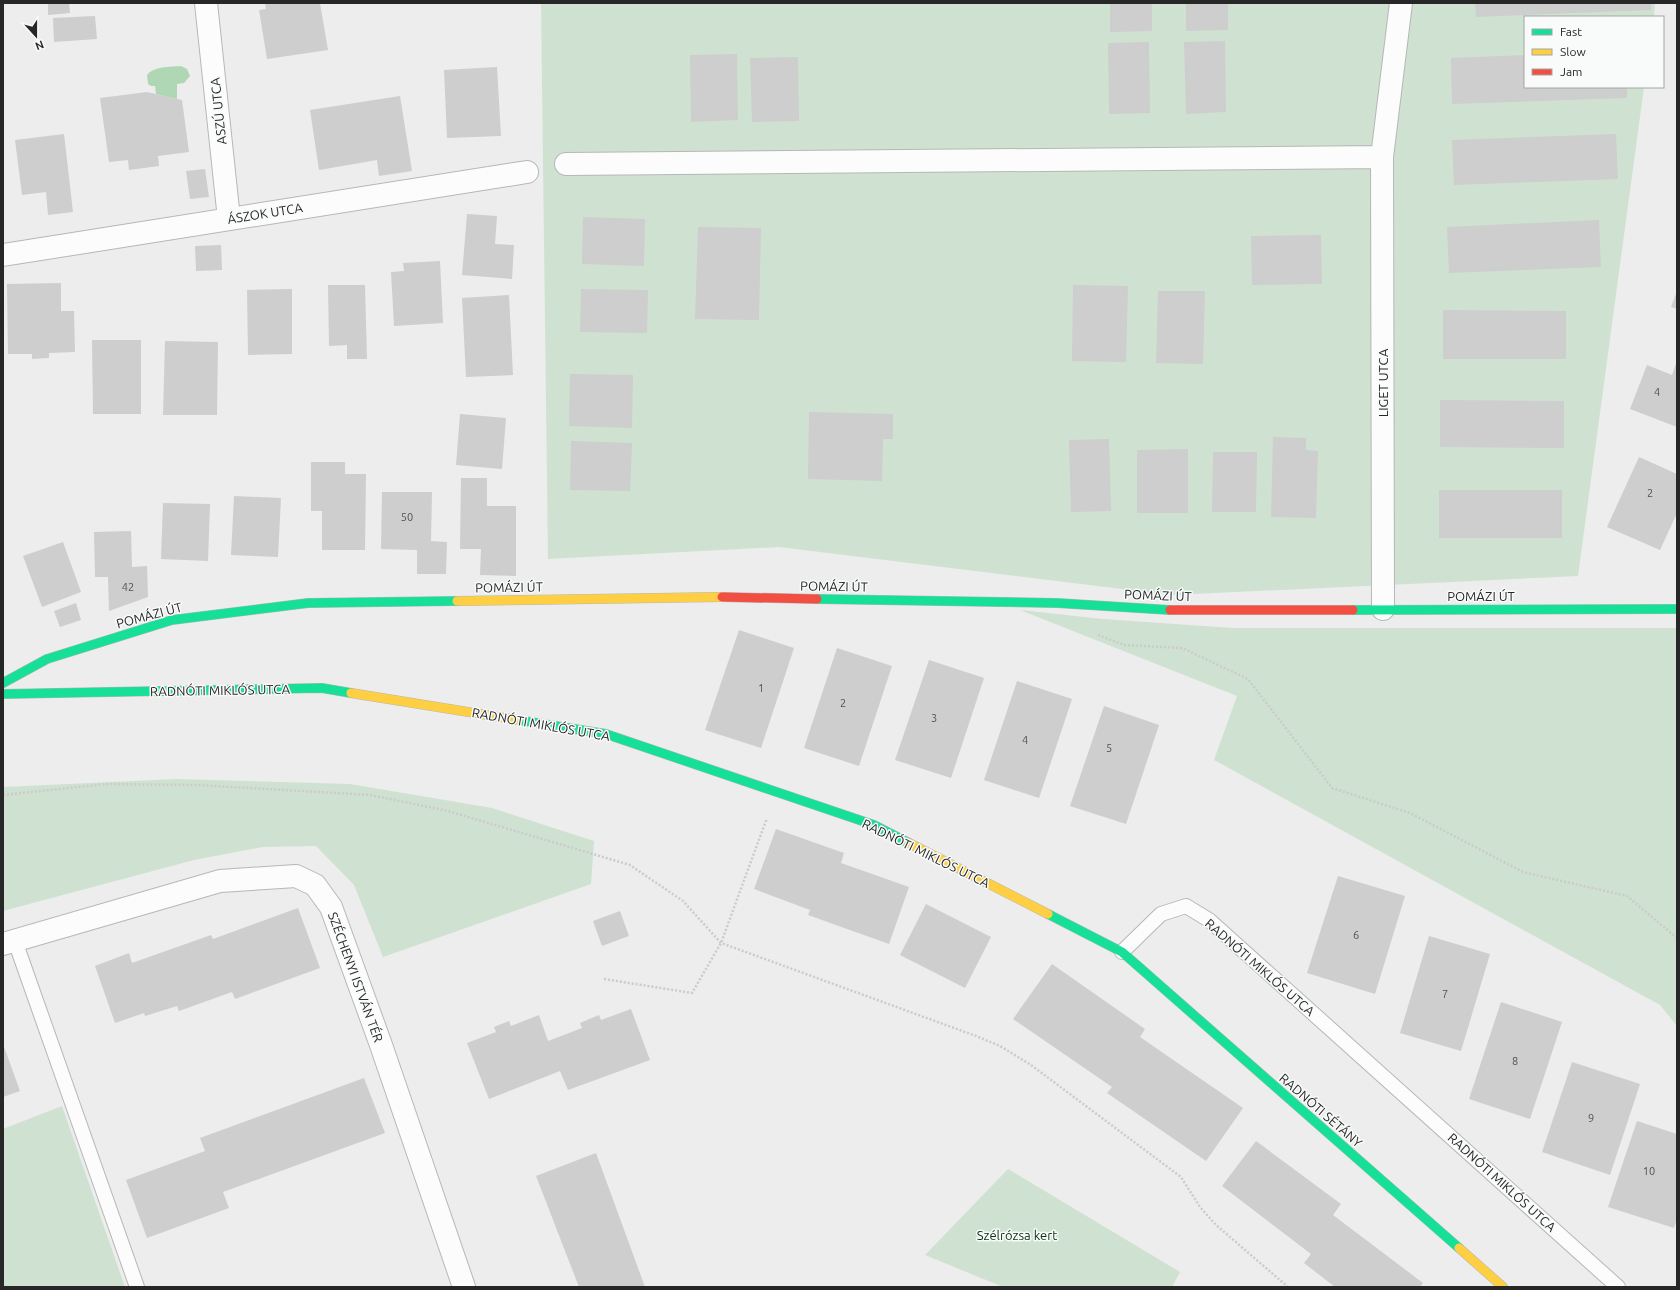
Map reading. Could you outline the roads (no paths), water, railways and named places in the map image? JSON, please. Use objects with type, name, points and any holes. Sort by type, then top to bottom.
[{"type":"street","name":"ASZÚ UTCA","points":[[206,3],[229,218]]},
{"type":"street","name":"LIGET UTCA","points":[[1384,610],[1382,157],[1401,3]]},
{"type":"street","points":[[566,164],[1382,157]]},
{"type":"street","name":"ÁSZOK UTCA","points":[[3,255],[527,172]]},
{"type":"street","name":"POMÁZI ÚT","points":[[3,683],[48,658],[172,620],[308,603],[736,597],[1057,603],[1176,610],[1677,610]]},
{"type":"street","name":"RADNÓTI MIKLÓS UTCA","points":[[3,694],[322,688],[606,734],[874,825],[1122,952]]},
{"type":"street","name":"SZÉCHENYI ISTVÁN TÉR","points":[[9,943],[220,881],[296,876],[315,885],[331,907],[381,1045],[464,1287]]},
{"type":"street","name":"RADNÓTI SÉTÁNY","points":[[1122,952],[1503,1287]]},
{"type":"lane","name":"RADNÓTI MIKLÓS UTCA","points":[[1122,952],[1161,914],[1186,906],[1209,920],[1618,1287]]},
{"type":"lane","points":[[9,943],[137,1287]]},
{"type":"park label","name":"Szélrózsa kert","points":[[1017,1235]]}]
